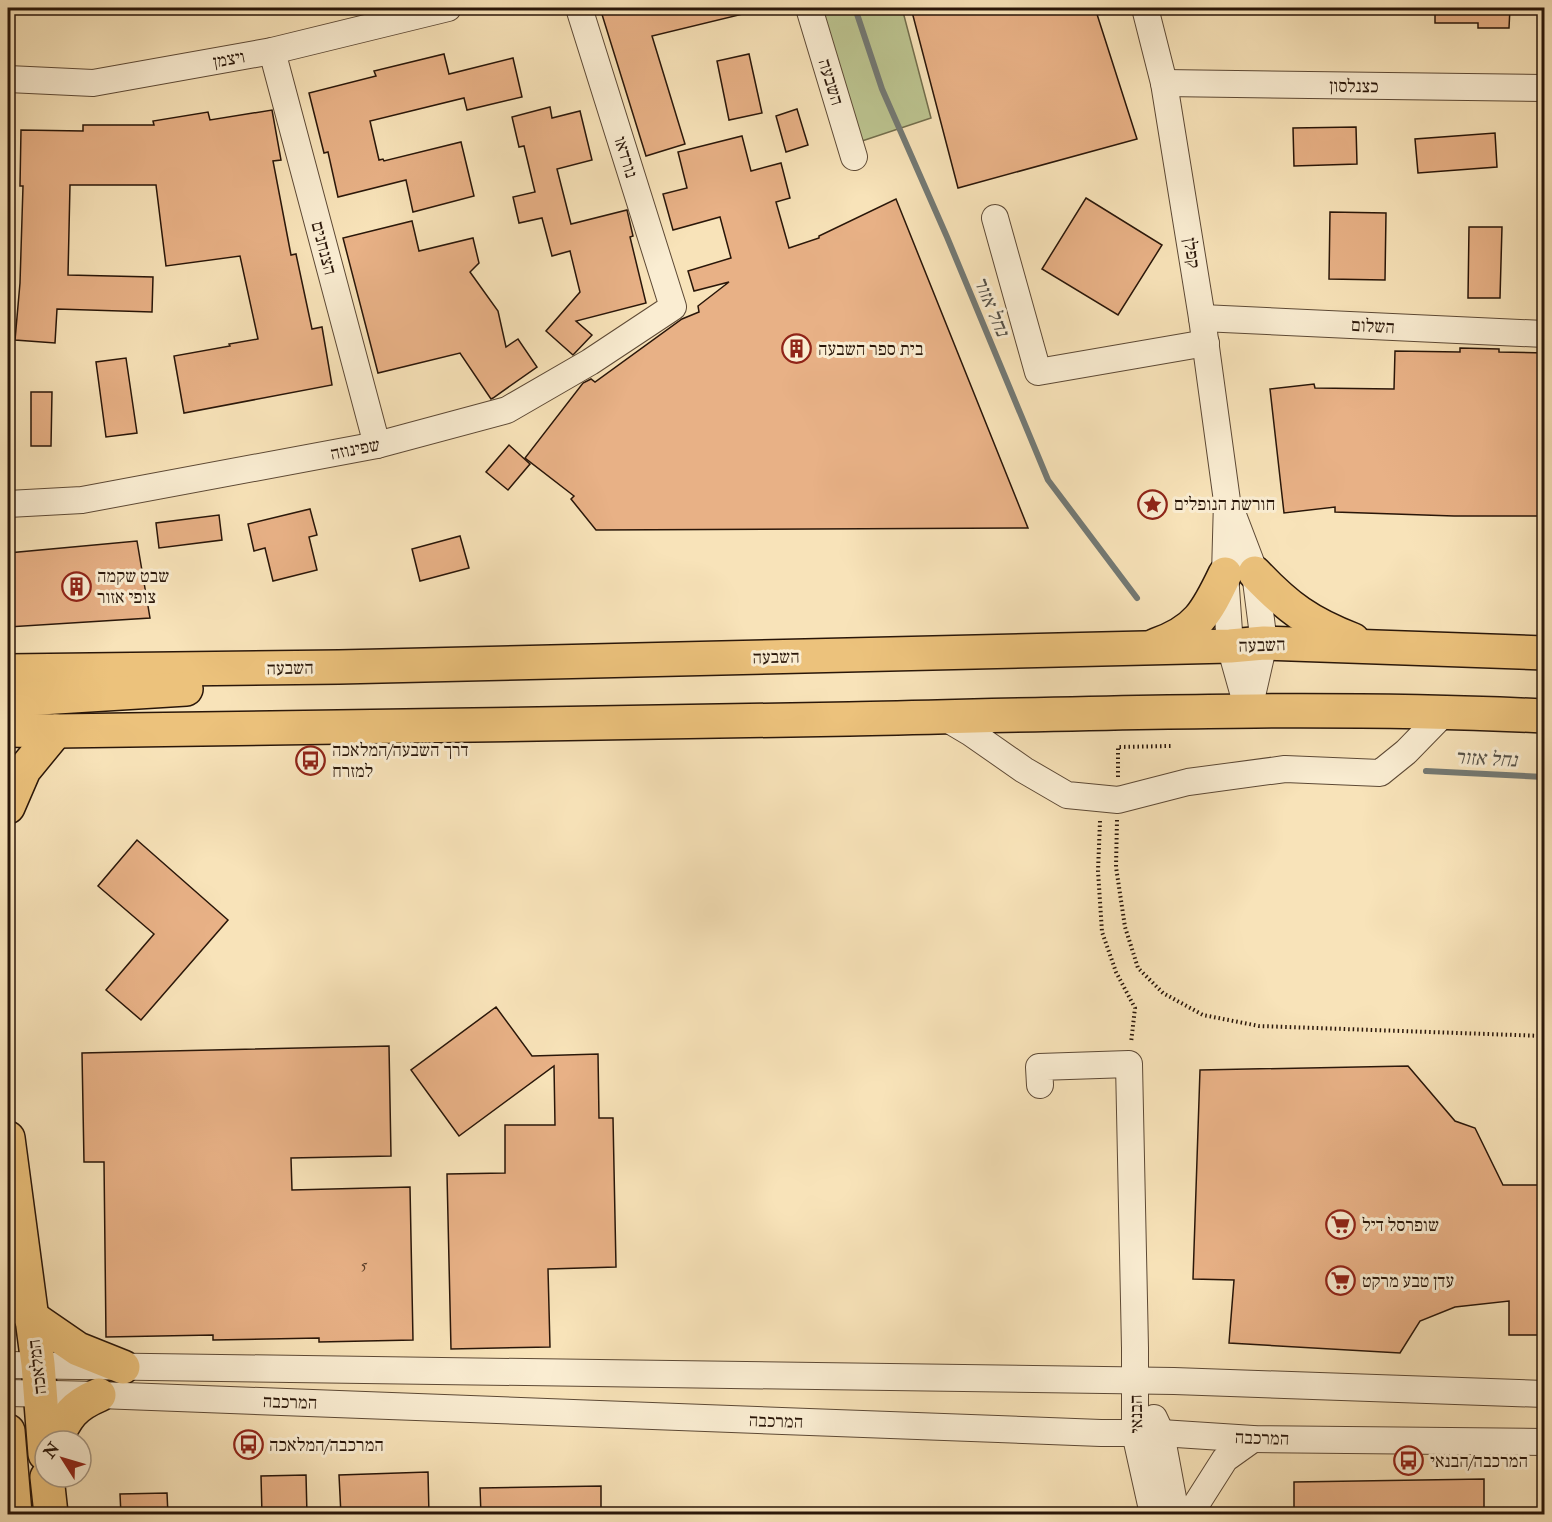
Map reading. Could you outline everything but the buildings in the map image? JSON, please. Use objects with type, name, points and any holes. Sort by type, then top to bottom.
[{"type":"main road","points":[[1144,648],[1167,641],[1189,630],[1240,574],[1312,622],[1368,646]]},
{"type":"main road","name":"השבעה","points":[[8,671],[339,667],[1230,646],[1264,643],[1545,652]]},
{"type":"main road","points":[[8,700],[179,690],[339,667]]},
{"type":"main road","points":[[8,730],[944,717],[1248,710],[1446,711],[1545,716]]},
{"type":"main road","points":[[8,807],[24,770],[56,731]]},
{"type":"main road","name":"המלאכה","points":[[8,1138],[30,1316],[29,1374],[40,1429]]},
{"type":"main road","points":[[30,1316],[78,1349],[123,1367]]},
{"type":"main road","points":[[60,1429],[73,1410],[83,1402],[99,1395]]},
{"type":"main road","points":[[8,1431],[15,1515]]},
{"type":"main road","points":[[48,1489],[51,1515]]},
{"type":"street","name":"ויצמן","points":[[8,79],[93,83],[272,51],[448,8]]},
{"type":"street","name":"נורדאו","points":[[579,8],[673,307]]},
{"type":"street","name":"השבעה","points":[[809,8],[854,157]]},
{"type":"street","name":"קפלן","points":[[1146,8],[1164,83],[1240,574],[1264,643],[1248,710]]},
{"type":"street","name":"הצנחנים","points":[[272,51],[377,445]]},
{"type":"street","name":"כצנלסון","points":[[1164,83],[1545,88]]},
{"type":"street","points":[[995,218],[1038,372],[1206,343]]},
{"type":"street","name":"שפינוזה","points":[[8,504],[82,500],[377,445],[507,410],[590,362],[673,307]]},
{"type":"street","name":"השלום","points":[[1202,318],[1545,334]]},
{"type":"street","name":"קפלן","points":[[1240,574],[1230,646],[1248,710]]},
{"type":"street","points":[[944,717],[971,733],[1024,771],[1067,795],[1110,799],[1188,782],[1285,769],[1380,772],[1406,752],[1446,711]]},
{"type":"street","points":[[1040,1085],[1039,1067],[1129,1064],[1135,1381]]},
{"type":"street","points":[[1104,1380],[1135,1348]]},
{"type":"street","points":[[1135,1348],[1174,1381]]},
{"type":"street","name":"המרכבה","points":[[8,1394],[29,1374],[123,1367],[1174,1381],[1545,1394]]},
{"type":"street","name":"המרכבה","points":[[29,1374],[99,1395],[1101,1433],[1161,1433],[1253,1439],[1545,1442]]},
{"type":"street","name":"הבנאי","points":[[1135,1381],[1134,1433],[1153,1515]]},
{"type":"street","name":"הבנאי","points":[[1135,1381],[1161,1433],[1176,1515]]},
{"type":"street","points":[[1101,1433],[1120,1444],[1142,1469]]},
{"type":"street","points":[[1190,1515],[1225,1459],[1253,1439]]},
{"type":"path","points":[[1129,1064],[1135,1008],[1116,972],[1102,932],[1098,871],[1118,747],[1171,746]]},
{"type":"path","points":[[1110,799],[1116,867],[1125,927],[1138,968],[1163,993],[1203,1015],[1259,1026],[1545,1036]]},
{"type":"green space","points":[[812,8],[902,8],[931,118],[844,147]]},
{"type":"waterway","name":"נחל אזור","points":[[855,8],[882,89],[947,237],[1048,480],[1137,598]]},
{"type":"waterway","name":"נחל אזור","points":[[1426,771],[1544,777]]},
{"type":"place","name":"בית ספר השבעה","points":[[797,349]]},
{"type":"place","name":"חורשת הנופלים","points":[[1153,504]]},
{"type":"place","name":"שבט שקמה צופי אזור","points":[[76,586]]},
{"type":"place","name":"דרך השבעה/המלאכה למזרח","points":[[311,760]]},
{"type":"place","name":"שופרסל דיל","points":[[1341,1225]]},
{"type":"place","name":"עדן טבע מרקט","points":[[1341,1281]]},
{"type":"place","name":"המרכבה/המלאכה","points":[[248,1445]]},
{"type":"place","name":"המרכבה/הבנאי","points":[[1409,1461]]}]
